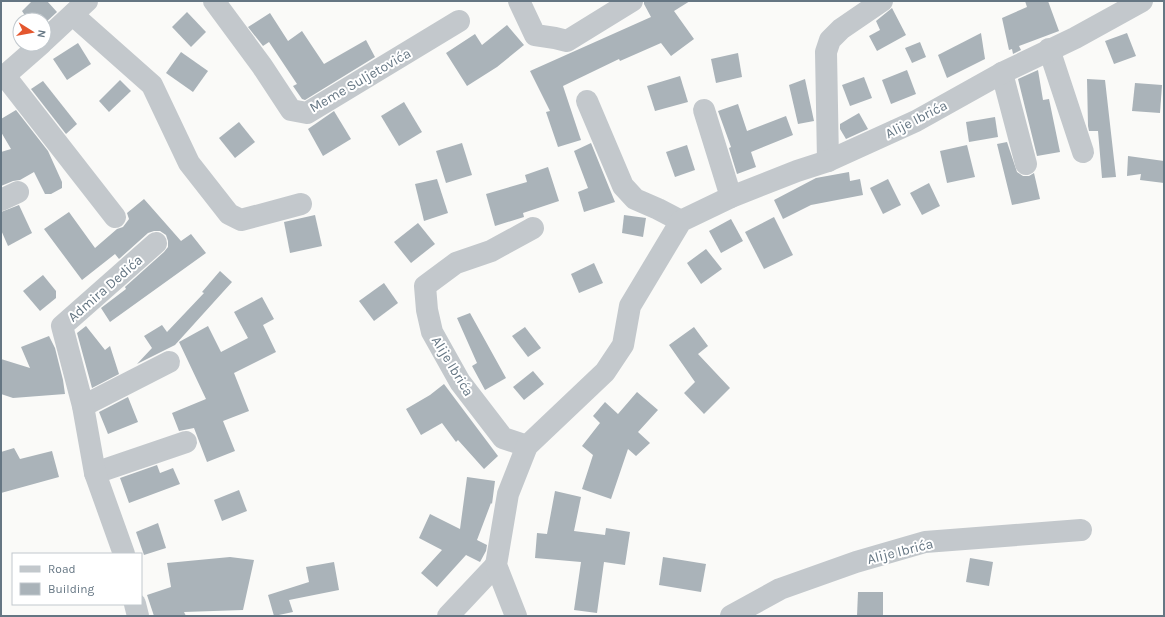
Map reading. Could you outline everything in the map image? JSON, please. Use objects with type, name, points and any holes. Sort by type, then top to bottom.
[{"type":"street","name":"Meme Suljetovića","points":[[214,1],[262,66],[291,110],[307,113],[459,21]]},
{"type":"street","points":[[519,1],[535,35],[555,38],[567,42],[632,1]]},
{"type":"street","points":[[828,161],[826,52],[830,40],[841,29],[882,1]]},
{"type":"street","name":"Alije Ibrića","points":[[681,221],[731,197],[797,171],[828,161],[916,120],[1002,72],[1075,38],[1142,1]]},
{"type":"street","points":[[52,34],[80,8],[152,86],[189,163],[228,214],[241,220],[301,204]]},
{"type":"street","points":[[1049,50],[1083,152]]},
{"type":"street","points":[[32,52],[3,78],[115,217]]},
{"type":"street","points":[[1002,72],[1026,164]]},
{"type":"street","points":[[516,616],[496,565],[508,494],[527,446],[605,372],[623,344],[630,306],[681,221],[658,209],[635,200],[623,186],[588,101]]},
{"type":"street","points":[[704,110],[731,197]]},
{"type":"street","name":"Alije Ibrića","points":[[527,446],[503,438],[460,382],[432,332],[427,310],[425,286],[456,263],[491,251],[533,228]]},
{"type":"street","name":"Admira Dedića","points":[[124,553],[95,473],[83,406],[62,326],[156,243]]},
{"type":"street","points":[[83,406],[168,362]]},
{"type":"street","points":[[95,473],[186,442]]},
{"type":"street","name":"Alije Ibrića","points":[[731,616],[780,589],[856,562],[925,542],[1081,530]]},
{"type":"street","points":[[448,616],[496,565]]},
{"type":"street","points":[[135,605],[138,616]]},
{"type":"building","points":[[32,1],[47,1],[57,12],[52,17],[52,12],[22,11]]},
{"type":"building","points":[[644,1],[690,1],[674,11],[694,39],[671,56],[661,43],[620,61],[619,59],[563,86],[581,140],[558,147],[546,112],[550,111],[530,71],[651,17],[644,4]]},
{"type":"building","points":[[1025,1],[1048,1],[1059,31],[1019,46],[1021,50],[1013,54],[1012,49],[1009,50],[1002,18],[1027,7]]},
{"type":"building","points":[[892,8],[906,35],[877,51],[869,36],[880,30],[876,21]]},
{"type":"building","points":[[187,12],[206,32],[191,47],[172,27]]},
{"type":"building","points":[[270,13],[288,41],[302,31],[324,64],[366,40],[375,57],[305,100],[302,99],[293,86],[297,84],[269,42],[263,46],[248,27]]},
{"type":"building","points":[[507,25],[524,45],[497,67],[467,86],[446,53],[475,34],[482,45]]},
{"type":"building","points":[[981,33],[985,59],[947,78],[938,55]]},
{"type":"building","points":[[1127,33],[1136,56],[1114,64],[1105,41]]},
{"type":"building","points":[[920,42],[926,57],[912,63],[905,48]]},
{"type":"building","points":[[78,43],[91,64],[67,80],[53,59]]},
{"type":"building","points":[[181,52],[208,71],[193,92],[166,73]]},
{"type":"building","points":[[738,53],[742,77],[716,83],[711,59]]},
{"type":"building","points":[[907,70],[916,94],[891,104],[882,80]]},
{"type":"building","points":[[1038,70],[1043,100],[1049,99],[1060,152],[1037,156],[1018,79]]},
{"type":"building","points":[[680,76],[688,102],[655,111],[647,86]]},
{"type":"building","points":[[864,77],[872,98],[850,106],[842,85]]},
{"type":"building","points":[[805,79],[814,121],[798,124],[789,85]]},
{"type":"building","points":[[1087,79],[1105,80],[1116,177],[1102,178],[1098,131],[1089,131],[1088,126]]},
{"type":"building","points":[[120,80],[131,91],[109,112],[99,101]]},
{"type":"building","points":[[43,81],[77,124],[66,134],[31,89]]},
{"type":"building","points":[[1135,83],[1162,85],[1160,113],[1132,111]]},
{"type":"building","points":[[404,102],[422,132],[399,146],[381,116]]},
{"type":"building","points":[[738,104],[747,131],[786,116],[793,135],[751,152],[756,167],[737,174],[729,148],[731,147],[718,111]]},
{"type":"building","points":[[16,110],[48,151],[62,182],[62,188],[51,194],[45,194],[34,172],[20,180],[1,186],[1,152],[11,149],[1,132],[1,119]]},
{"type":"building","points":[[334,111],[351,139],[323,156],[308,129]]},
{"type":"building","points":[[859,113],[868,129],[846,139],[840,129],[840,124]]},
{"type":"building","points":[[995,117],[998,137],[969,142],[966,122]]},
{"type":"building","points":[[239,122],[255,142],[235,158],[219,138]]},
{"type":"building","points":[[1007,142],[1017,172],[1023,176],[1029,176],[1034,173],[1040,199],[1012,205],[997,144]]},
{"type":"building","points":[[462,143],[472,175],[446,183],[436,151]]},
{"type":"building","points":[[591,143],[615,202],[584,212],[578,192],[588,188],[574,151]]},
{"type":"building","points":[[687,145],[695,170],[675,177],[666,152]]},
{"type":"building","points":[[967,145],[975,177],[947,183],[940,151]]},
{"type":"building","points":[[1128,156],[1164,161],[1164,183],[1140,180],[1141,174],[1127,176]]},
{"type":"building","points":[[548,167],[559,201],[523,213],[524,217],[495,226],[486,194],[527,182],[525,175]]},
{"type":"building","points":[[849,172],[850,181],[860,179],[863,195],[811,205],[783,219],[774,200],[816,178]]},
{"type":"building","points":[[437,179],[448,213],[424,221],[415,184]]},
{"type":"building","points":[[888,179],[901,205],[883,214],[870,188]]},
{"type":"building","points":[[929,183],[940,206],[922,215],[910,193]]},
{"type":"building","points":[[144,199],[181,241],[191,234],[206,253],[110,322],[101,308],[126,289],[125,287],[164,252],[168,247],[166,235],[160,231],[148,233],[119,259],[115,254],[82,280],[44,229],[69,212],[95,248],[117,229],[123,227],[129,219],[127,213]]},
{"type":"building","points":[[19,205],[32,233],[8,246],[1,230],[1,212]]},
{"type":"building","points":[[315,215],[322,246],[290,253],[284,222]]},
{"type":"building","points":[[624,215],[646,218],[643,237],[622,233]]},
{"type":"building","points":[[774,217],[793,255],[764,269],[745,232]]},
{"type":"building","points":[[731,219],[743,241],[721,253],[709,231]]},
{"type":"building","points":[[418,223],[435,244],[411,263],[394,242]]},
{"type":"building","points":[[706,249],[722,269],[701,284],[687,263]]},
{"type":"building","points":[[594,263],[603,283],[579,293],[571,274]]},
{"type":"building","points":[[220,271],[232,282],[175,345],[137,364],[152,348],[144,336],[162,325],[167,332],[204,293],[202,292]]},
{"type":"building","points":[[43,275],[56,291],[56,298],[40,311],[23,291]]},
{"type":"building","points":[[384,283],[398,303],[374,321],[359,301]]},
{"type":"building","points":[[262,297],[274,319],[263,325],[276,352],[234,373],[249,411],[223,421],[235,451],[207,462],[194,428],[179,431],[172,413],[206,399],[179,342],[208,326],[221,352],[248,338],[234,312]]},
{"type":"building","points":[[470,313],[506,378],[485,390],[472,366],[477,363],[457,318]]},
{"type":"building","points":[[86,326],[105,350],[110,346],[119,374],[92,388],[77,333]]},
{"type":"building","points":[[525,327],[541,348],[528,357],[512,336]]},
{"type":"building","points":[[694,327],[708,346],[698,354],[730,388],[704,414],[684,393],[695,382],[669,345]]},
{"type":"building","points":[[49,336],[55,348],[65,394],[13,398],[1,394],[1,359],[30,368],[21,347]]},
{"type":"building","points":[[533,371],[544,384],[524,400],[513,387]]},
{"type":"building","points":[[444,384],[498,456],[484,469],[458,440],[456,442],[442,423],[421,435],[406,409],[430,395]]},
{"type":"building","points":[[637,392],[658,410],[638,432],[650,443],[636,456],[628,449],[611,499],[582,489],[593,455],[582,446],[600,423],[593,416],[605,402],[618,414]]},
{"type":"building","points":[[128,397],[138,422],[108,434],[99,412]]},
{"type":"building","points":[[14,448],[20,459],[52,451],[59,477],[1,493],[1,452]]},
{"type":"building","points":[[157,465],[160,473],[173,468],[180,484],[129,503],[120,478]]},
{"type":"building","points":[[467,477],[495,481],[492,504],[491,503],[477,540],[487,545],[486,551],[480,562],[466,555],[437,587],[421,573],[442,550],[419,538],[430,514],[460,529]]},
{"type":"building","points":[[239,490],[247,511],[222,521],[214,500]]},
{"type":"building","points":[[555,491],[581,497],[574,531],[605,535],[606,528],[630,532],[625,565],[604,562],[597,613],[574,610],[581,562],[535,558],[537,533],[547,534]]},
{"type":"building","points":[[158,523],[166,548],[144,555],[136,532]]},
{"type":"building","points":[[230,557],[254,560],[243,610],[184,612],[186,616],[154,616],[147,595],[171,587],[167,563]]},
{"type":"building","points":[[663,557],[706,564],[701,592],[659,585]]},
{"type":"building","points":[[970,558],[993,562],[989,586],[966,582]]},
{"type":"building","points":[[334,562],[339,590],[289,600],[293,612],[274,616],[268,595],[309,582],[306,567]]},
{"type":"building","points":[[858,592],[883,592],[883,616],[857,616]]}]
